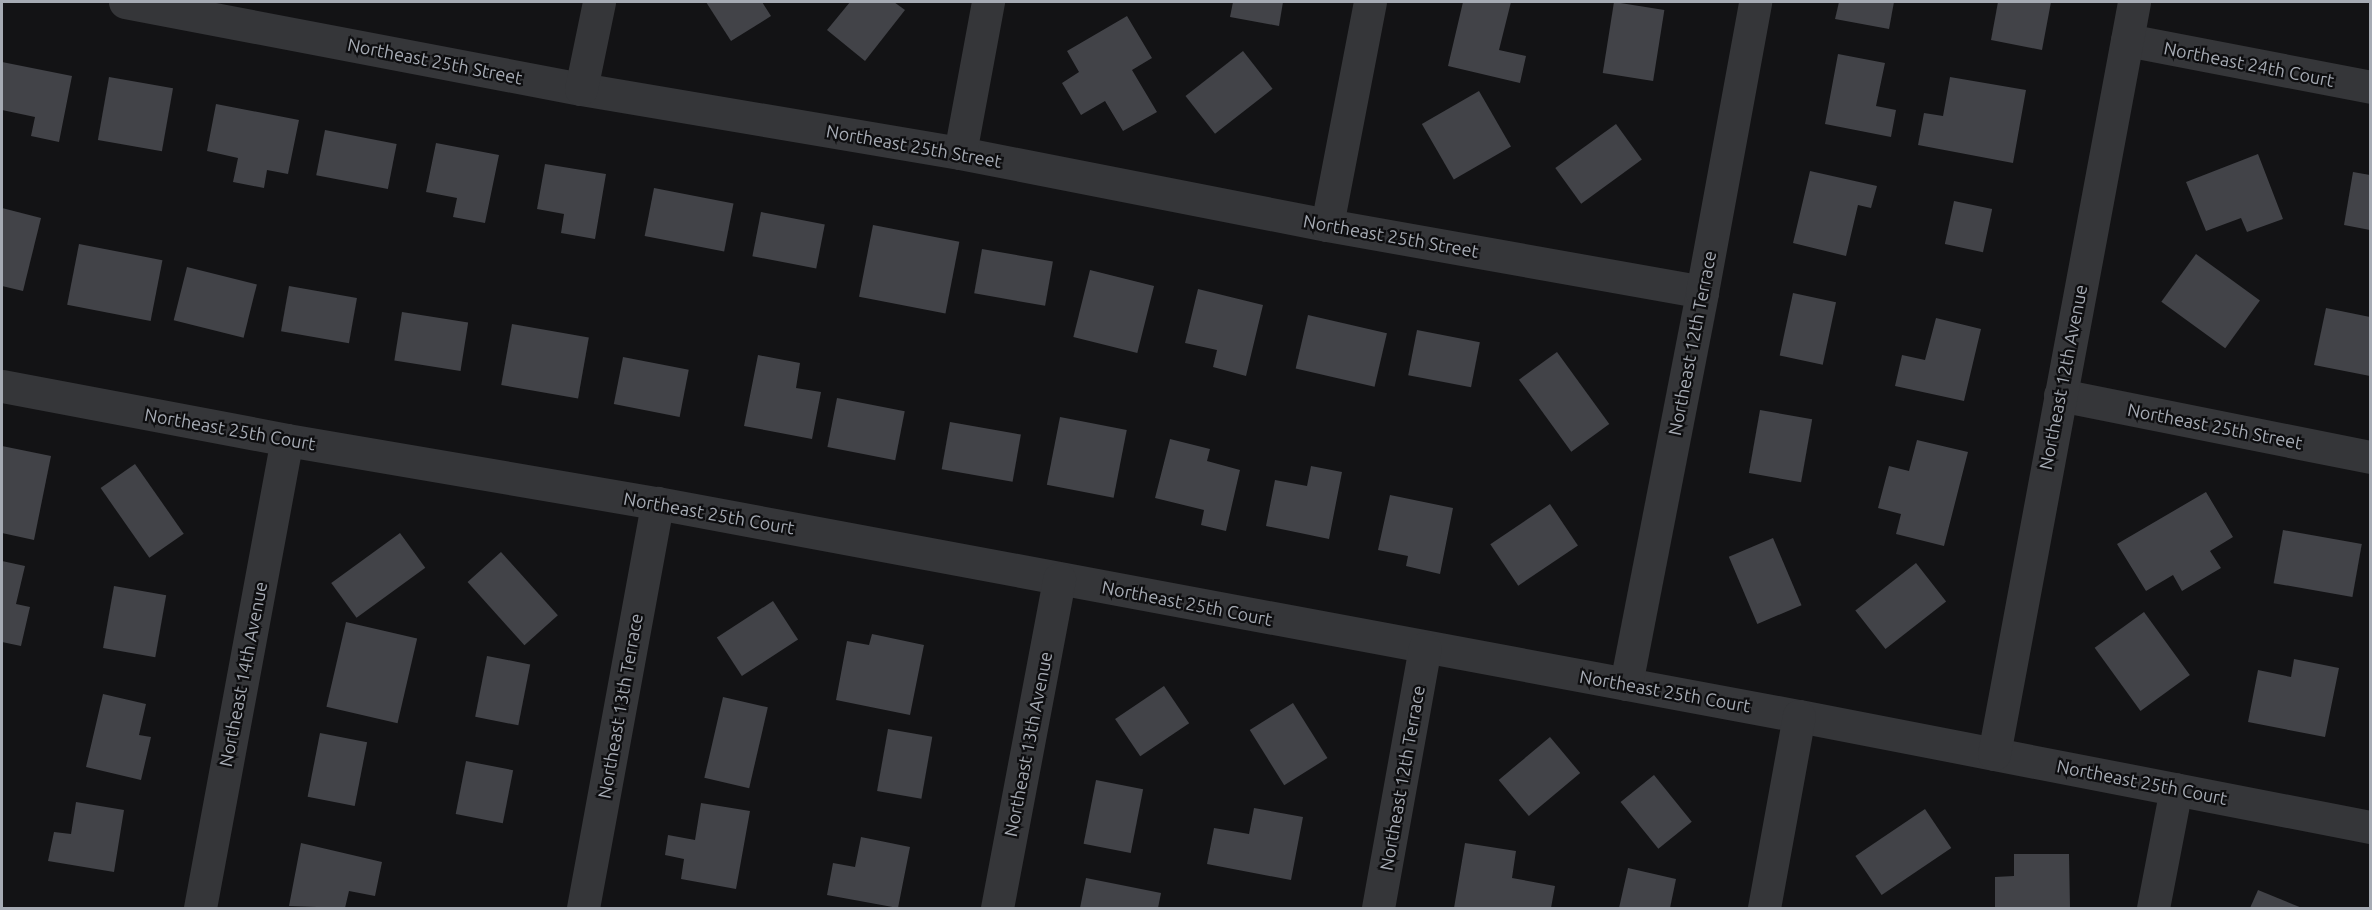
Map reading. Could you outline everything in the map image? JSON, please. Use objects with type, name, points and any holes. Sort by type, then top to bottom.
[{"type":"street","name":"Northeast 25th Street","points":[[124,2],[211,10],[581,89],[960,153],[1327,225],[1702,292]]},
{"type":"street","points":[[581,89],[598,2]]},
{"type":"street","points":[[960,153],[988,2]]},
{"type":"street","points":[[1327,225],[1370,2]]},
{"type":"street","name":"Northeast 12th Terrace","points":[[1626,684],[1702,292],[1755,2]]},
{"type":"street","name":"Northeast 12th Avenue","points":[[1994,754],[2134,2]]},
{"type":"street","name":"Northeast 24th Court","points":[[2127,40],[2370,87]]},
{"type":"street","name":"Northeast 25th Court","points":[[2,386],[287,440],[657,503],[1799,716],[2370,827]]},
{"type":"street","name":"Northeast 25th Street","points":[[2060,395],[2370,457]]},
{"type":"street","name":"Northeast 14th Avenue","points":[[200,909],[287,440]]},
{"type":"street","name":"Northeast 13th Terrace","points":[[583,909],[657,503]]},
{"type":"street","name":"Northeast 13th Avenue","points":[[997,909],[1059,579]]},
{"type":"street","name":"Northeast 12th Terrace","points":[[1378,909],[1425,648]]},
{"type":"street","points":[[1764,909],[1799,716]]},
{"type":"street","points":[[2153,909],[2176,789]]},
{"type":"building","points":[[706,2],[762,2],[771,16],[731,41]]},
{"type":"building","points":[[850,2],[894,2],[905,10],[865,61],[827,30]]},
{"type":"building","points":[[1233,2],[1283,2],[1279,26],[1230,17]]},
{"type":"building","points":[[1463,2],[1511,2],[1499,50],[1526,56],[1520,83],[1448,66]]},
{"type":"building","points":[[1614,2],[1664,10],[1653,81],[1603,73]]},
{"type":"building","points":[[1839,2],[1894,2],[1889,29],[1835,19]]},
{"type":"building","points":[[1998,2],[2051,2],[2042,50],[1991,40]]},
{"type":"building","points":[[1127,16],[1152,58],[1132,70],[1157,112],[1123,131],[1105,101],[1081,115],[1062,83],[1079,72],[1067,51]]},
{"type":"building","points":[[1243,51],[1273,89],[1215,134],[1185,96]]},
{"type":"building","points":[[1838,54],[1885,63],[1876,106],[1896,110],[1891,137],[1825,124]]},
{"type":"building","points":[[2,62],[72,76],[59,142],[31,136],[35,117],[2,110]]},
{"type":"building","points":[[109,77],[173,88],[162,151],[98,140]]},
{"type":"building","points":[[1950,77],[2026,90],[2013,163],[1918,145],[1924,113],[1943,116]]},
{"type":"building","points":[[1479,91],[1511,146],[1454,179],[1422,124]]},
{"type":"building","points":[[216,104],[299,120],[288,174],[267,170],[264,188],[233,182],[238,158],[207,151]]},
{"type":"building","points":[[1616,124],[1642,160],[1581,204],[1555,168]]},
{"type":"building","points":[[325,130],[397,144],[388,189],[316,175]]},
{"type":"building","points":[[436,143],[499,155],[485,223],[453,217],[457,198],[426,192]]},
{"type":"building","points":[[2258,154],[2283,219],[2247,232],[2241,218],[2206,231],[2186,182]]},
{"type":"building","points":[[545,164],[606,174],[595,239],[561,233],[564,214],[537,209]]},
{"type":"building","points":[[1810,171],[1877,186],[1871,208],[1858,205],[1846,256],[1793,243]]},
{"type":"building","points":[[2353,172],[2370,175],[2370,230],[2344,225]]},
{"type":"building","points":[[654,188],[734,203],[724,252],[645,236]]},
{"type":"building","points":[[1954,201],[1992,209],[1983,252],[1945,244]]},
{"type":"building","points":[[2,208],[41,218],[23,291],[2,286]]},
{"type":"building","points":[[761,212],[825,224],[816,269],[752,256]]},
{"type":"building","points":[[873,225],[959,242],[945,313],[859,297]]},
{"type":"building","points":[[79,244],[162,260],[151,321],[67,305]]},
{"type":"building","points":[[982,249],[1053,262],[1045,306],[974,293]]},
{"type":"building","points":[[2196,254],[2260,300],[2225,348],[2161,302]]},
{"type":"building","points":[[187,267],[257,284],[244,338],[174,320]]},
{"type":"building","points":[[1090,270],[1154,286],[1137,353],[1073,337]]},
{"type":"building","points":[[289,286],[357,298],[349,343],[281,331]]},
{"type":"building","points":[[1198,289],[1263,305],[1246,376],[1213,367],[1217,350],[1185,343]]},
{"type":"building","points":[[1793,293],[1836,302],[1823,365],[1780,356]]},
{"type":"building","points":[[2326,308],[2370,317],[2370,376],[2314,365]]},
{"type":"building","points":[[402,312],[468,322],[461,371],[394,360]]},
{"type":"building","points":[[1308,315],[1387,333],[1375,387],[1296,369]]},
{"type":"building","points":[[1936,318],[1981,329],[1964,401],[1895,386],[1902,355],[1925,360]]},
{"type":"building","points":[[512,324],[589,338],[578,399],[501,385]]},
{"type":"building","points":[[1417,330],[1480,342],[1471,387],[1408,375]]},
{"type":"building","points":[[1557,352],[1609,424],[1571,452],[1519,380]]},
{"type":"building","points":[[758,355],[800,363],[796,388],[821,392],[812,439],[744,426]]},
{"type":"building","points":[[623,357],[689,370],[680,417],[614,404]]},
{"type":"building","points":[[837,398],[905,411],[895,460],[827,447]]},
{"type":"building","points":[[1760,410],[1812,419],[1801,482],[1749,473]]},
{"type":"building","points":[[1060,417],[1127,430],[1114,498],[1047,485]]},
{"type":"building","points":[[950,422],[1021,435],[1013,482],[942,469]]},
{"type":"building","points":[[1170,439],[1210,449],[1207,461],[1240,470],[1226,531],[1201,525],[1204,510],[1155,498]]},
{"type":"building","points":[[1917,440],[1968,452],[1944,546],[1896,534],[1901,514],[1878,508],[1889,466],[1909,471]]},
{"type":"building","points":[[2,446],[51,456],[34,540],[2,533]]},
{"type":"building","points":[[135,464],[184,534],[149,558],[101,488]]},
{"type":"building","points":[[1311,466],[1342,472],[1329,539],[1266,526],[1275,480],[1307,486]]},
{"type":"building","points":[[2206,492],[2233,537],[2210,551],[2221,568],[2182,591],[2173,575],[2146,591],[2117,544]]},
{"type":"building","points":[[1390,495],[1453,508],[1440,574],[1406,566],[1408,556],[1378,550]]},
{"type":"building","points":[[1550,504],[1578,545],[1518,586],[1490,544]]},
{"type":"building","points":[[2283,530],[2362,544],[2352,597],[2274,583]]},
{"type":"building","points":[[400,533],[425,568],[357,618],[331,583]]},
{"type":"building","points":[[1773,538],[1802,605],[1757,624],[1729,557]]},
{"type":"building","points":[[501,552],[558,615],[524,645],[468,582]]},
{"type":"building","points":[[2,561],[25,566],[16,604],[30,607],[21,646],[2,642]]},
{"type":"building","points":[[1916,563],[1946,602],[1885,649],[1855,610]]},
{"type":"building","points":[[114,586],[166,595],[155,657],[103,648]]},
{"type":"building","points":[[773,601],[798,640],[742,676],[717,637]]},
{"type":"building","points":[[2144,612],[2190,675],[2140,711],[2095,648]]},
{"type":"building","points":[[346,622],[417,638],[398,723],[326,707]]},
{"type":"building","points":[[872,634],[924,645],[910,715],[836,700],[847,641],[869,645]]},
{"type":"building","points":[[487,656],[530,664],[518,725],[475,717]]},
{"type":"building","points":[[2294,659],[2339,668],[2325,737],[2248,722],[2258,670],[2291,677]]},
{"type":"building","points":[[1164,686],[1189,723],[1140,756],[1115,719]]},
{"type":"building","points":[[103,694],[146,704],[139,735],[151,737],[141,780],[86,767]]},
{"type":"building","points":[[723,697],[768,707],[749,788],[704,778]]},
{"type":"building","points":[[1293,703],[1327,758],[1284,785],[1250,730]]},
{"type":"building","points":[[888,729],[932,737],[921,799],[877,791]]},
{"type":"building","points":[[320,733],[367,742],[355,806],[308,797]]},
{"type":"building","points":[[1550,737],[1580,773],[1529,816],[1499,780]]},
{"type":"building","points":[[466,761],[513,770],[503,823],[456,814]]},
{"type":"building","points":[[1654,775],[1692,822],[1658,849],[1621,802]]},
{"type":"building","points":[[1096,780],[1143,789],[1131,853],[1084,844]]},
{"type":"building","points":[[76,802],[124,810],[114,872],[48,861],[54,832],[71,834]]},
{"type":"building","points":[[701,803],[750,811],[736,889],[681,879],[684,859],[665,855],[668,835],[695,840]]},
{"type":"building","points":[[1254,808],[1303,817],[1291,880],[1207,864],[1214,828],[1249,834]]},
{"type":"building","points":[[1925,809],[1951,848],[1882,895],[1855,856]]},
{"type":"building","points":[[861,837],[910,847],[898,908],[827,895],[833,863],[855,867]]},
{"type":"building","points":[[301,843],[382,862],[375,896],[349,891],[345,908],[289,906]]},
{"type":"building","points":[[1465,843],[1516,851],[1512,878],[1555,886],[1551,908],[1454,908]]},
{"type":"building","points":[[2014,854],[2069,854],[2070,908],[1995,908],[1995,877],[2014,876]]},
{"type":"building","points":[[1628,868],[1676,879],[1670,908],[1619,908]]},
{"type":"building","points":[[1086,878],[1161,893],[1158,908],[1080,908]]},
{"type":"building","points":[[2258,890],[2302,908],[2250,908]]}]
